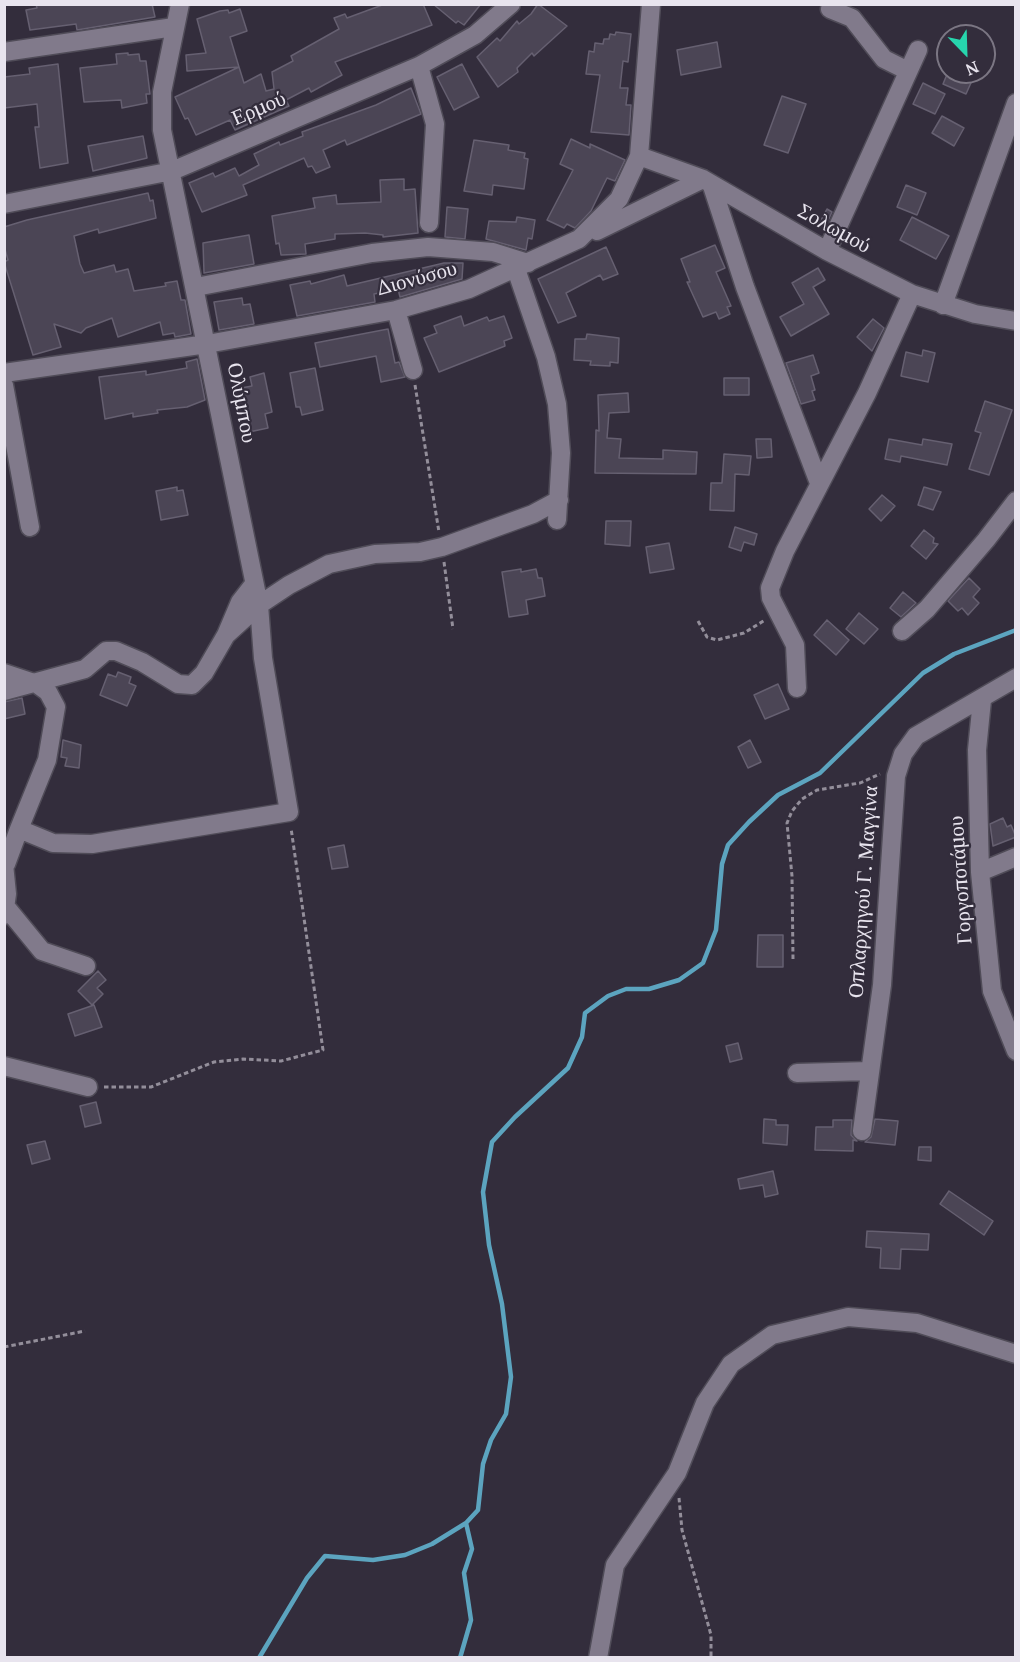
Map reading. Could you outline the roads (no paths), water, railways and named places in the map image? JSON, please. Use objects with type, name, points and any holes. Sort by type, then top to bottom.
[{"type":"street","name":"Ολύμπου","points":[[19,829],[53,843],[92,844],[289,812],[263,658],[259,605],[162,130],[162,92],[180,4]]},
{"type":"street","name":"Ερμού","points":[[4,204],[172,171],[419,66],[475,35],[511,4]]},
{"type":"street","name":"Διονύσου","points":[[4,373],[207,345],[396,310],[443,298],[522,266],[579,239],[619,199],[639,156],[651,4]]},
{"type":"street","points":[[830,9],[852,18],[884,59],[908,71]]},
{"type":"street","points":[[4,52],[174,27]]},
{"type":"street","points":[[827,251],[918,50]]},
{"type":"street","points":[[419,66],[435,124],[429,223]]},
{"type":"street","points":[[944,305],[1016,103]]},
{"type":"street","name":"Σολωμού","points":[[639,156],[708,183],[827,251],[912,294],[944,305],[1016,321]]},
{"type":"street","points":[[579,239],[708,183],[819,483]]},
{"type":"street","points":[[195,287],[372,253],[428,247],[494,252],[522,266],[557,404],[561,453],[557,520]]},
{"type":"street","points":[[797,688],[795,645],[770,588],[819,483],[867,393],[912,294]]},
{"type":"street","points":[[396,310],[412,370]]},
{"type":"street","points":[[4,385],[30,527]]},
{"type":"street","points":[[226,635],[259,605],[329,564],[365,555],[442,547],[533,514],[559,500]]},
{"type":"street","points":[[902,631],[927,609],[1016,501]]},
{"type":"street","points":[[4,691],[37,684],[85,669],[106,651],[116,651],[142,662],[178,684],[192,685],[204,673],[226,635],[240,602],[254,584]]},
{"type":"street","points":[[4,673],[37,684],[52,698],[56,707],[47,760],[5,864],[5,911],[42,951],[86,966]]},
{"type":"street","name":"Οπλαρχηγού Γ. Μαγγίνα","points":[[862,1131],[882,986],[896,776],[903,754],[916,736],[982,700],[1016,678]]},
{"type":"street","name":"Γοργοποτάμου","points":[[982,700],[977,750],[980,872],[992,991],[1015,1048]]},
{"type":"street","points":[[980,872],[1016,857]]},
{"type":"street","points":[[4,1066],[88,1087]]},
{"type":"street","points":[[797,1072],[869,1071]]},
{"type":"street","points":[[598,1658],[615,1565],[677,1473],[705,1403],[731,1364],[772,1335],[848,1317],[917,1323],[1016,1354]]},
{"type":"waterway","points":[[259,1658],[307,1578],[325,1556],[373,1560],[405,1555],[432,1544],[466,1523],[478,1510],[483,1464],[491,1440],[506,1414],[511,1377],[502,1304],[489,1245],[483,1192],[492,1142],[515,1117],[568,1068],[582,1037],[585,1013],[608,996],[626,989],[649,989],[679,980],[703,963],[716,930],[722,864],[728,845],[749,822],[778,795],[820,773],[923,673],[954,654],[1016,630]]},
{"type":"waterway","points":[[460,1658],[471,1620],[464,1573],[472,1549],[466,1523]]}]
